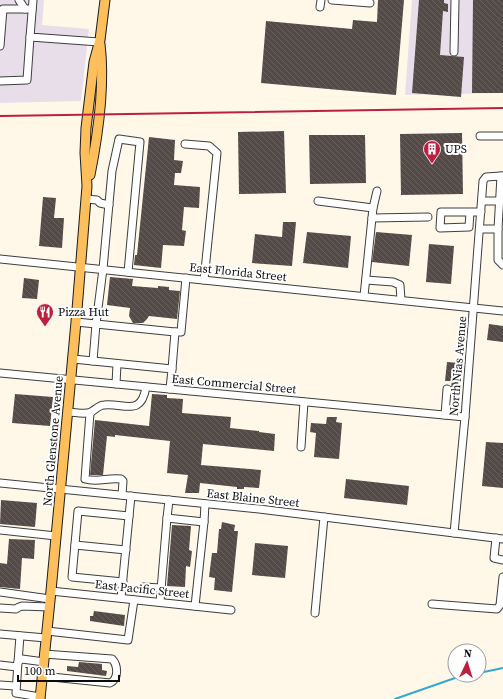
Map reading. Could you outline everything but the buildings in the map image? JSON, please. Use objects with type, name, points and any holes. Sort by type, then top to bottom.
[{"type":"main road","name":"North Glenstone Avenue","points":[[40,698],[72,380],[87,186],[94,153],[100,97],[102,61],[100,41],[105,0]]},
{"type":"street","points":[[19,0],[29,9]]},
{"type":"street","points":[[0,81],[27,80],[30,37],[29,9],[33,0]]},
{"type":"street","points":[[332,0],[370,3]]},
{"type":"street","points":[[454,52],[455,0]]},
{"type":"street","points":[[0,46],[3,9],[29,9]]},
{"type":"street","points":[[30,37],[100,41]]},
{"type":"street","points":[[480,136],[503,136]]},
{"type":"street","points":[[93,361],[109,197],[112,172],[119,139],[140,142],[128,272]]},
{"type":"street","points":[[185,144],[209,146],[217,153],[204,280]]},
{"type":"street","points":[[502,176],[498,229],[498,260],[503,265]]},
{"type":"street","name":"North Nias Avenue","points":[[454,533],[465,417],[483,181],[486,177],[502,176]]},
{"type":"street","points":[[364,296],[373,208],[377,191]]},
{"type":"street","points":[[97,200],[100,196],[109,197]]},
{"type":"street","points":[[86,199],[97,200],[100,203],[109,205]]},
{"type":"street","points":[[318,201],[373,208]]},
{"type":"street","points":[[482,201],[501,201]]},
{"type":"street","points":[[470,212],[469,227],[440,228],[441,212],[470,212],[481,212]]},
{"type":"street","points":[[372,218],[428,217]]},
{"type":"street","points":[[480,229],[498,229]]},
{"type":"street","name":"East Florida Street","points":[[0,259],[81,266],[503,311]]},
{"type":"street","points":[[76,322],[181,332],[186,278]]},
{"type":"street","points":[[366,280],[393,282],[400,285],[401,300]]},
{"type":"street","points":[[170,389],[175,332]]},
{"type":"street","points":[[73,359],[172,369]]},
{"type":"street","points":[[116,384],[117,364]]},
{"type":"street","name":"East Commercial Street","points":[[0,373],[465,417]]},
{"type":"street","points":[[68,412],[90,413],[103,404],[129,407],[140,403],[144,396],[146,387]]},
{"type":"street","points":[[445,415],[447,389]]},
{"type":"street","points":[[301,447],[304,402]]},
{"type":"street","points":[[90,413],[85,477],[87,480],[100,481],[110,478],[121,479],[123,482],[122,495]]},
{"type":"street","name":"East Blaine Street","points":[[0,483],[61,488],[499,538]]},
{"type":"street","points":[[121,598],[131,496]]},
{"type":"street","points":[[160,602],[169,500]]},
{"type":"street","points":[[194,606],[206,504]]},
{"type":"street","points":[[123,582],[72,577],[78,511],[129,516]]},
{"type":"street","points":[[315,613],[324,517]]},
{"type":"street","points":[[167,518],[204,522]]},
{"type":"street","points":[[0,530],[56,536]]},
{"type":"street","points":[[499,538],[494,558],[503,560]]},
{"type":"street","points":[[75,545],[126,550]]},
{"type":"street","points":[[432,604],[497,609],[500,605],[503,577]]},
{"type":"street","points":[[143,587],[161,588]]},
{"type":"street","points":[[0,592],[50,599]]},
{"type":"street","name":"East Pacific Street","points":[[50,599],[121,598],[231,610]]},
{"type":"street","points":[[0,608],[16,610],[19,606],[50,599]]},
{"type":"street","points":[[0,634],[20,636],[47,634],[128,640],[134,600]]},
{"type":"street","points":[[20,636],[15,686],[16,693],[40,698]]},
{"type":"street","points":[[0,665],[18,664],[22,660],[44,658],[112,659],[117,666],[116,678],[110,683],[42,676]]},
{"type":"street","points":[[0,685],[15,686]]},
{"type":"shaded area","points":[[0,0],[44,0],[42,25],[89,29],[81,101],[0,103]]},
{"type":"shaded area","points":[[412,0],[503,0],[503,93],[405,95]]},
{"type":"waterway","points":[[487,671],[503,668]]},
{"type":"waterway","points":[[395,699],[447,681]]},
{"type":"railway","points":[[0,116],[503,108]]},
{"type":"place","name":"UPS","points":[[432,164]]},
{"type":"place","name":"Pizza Hut","points":[[45,327]]}]
